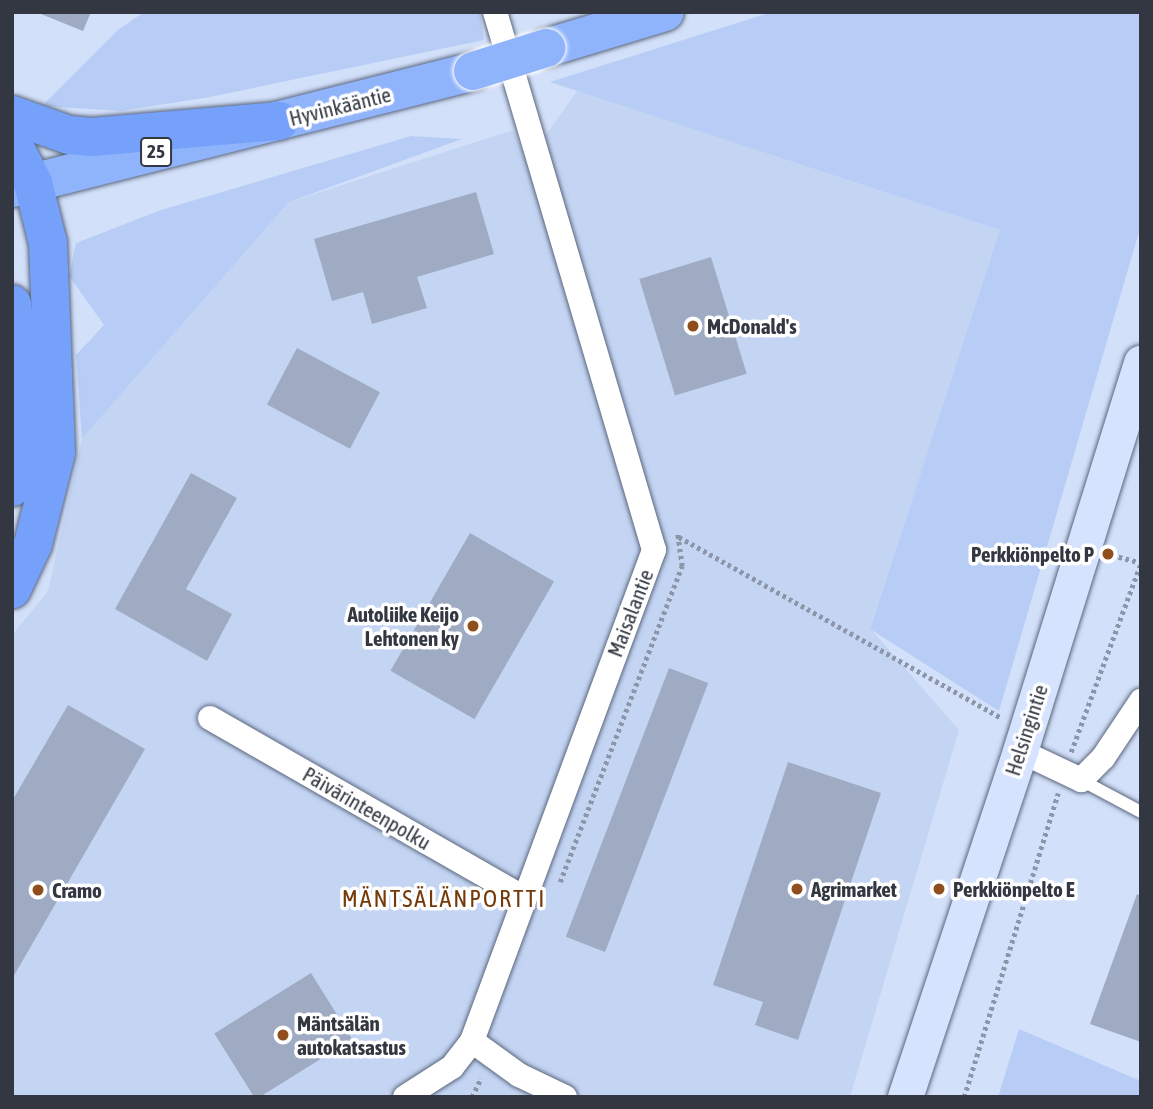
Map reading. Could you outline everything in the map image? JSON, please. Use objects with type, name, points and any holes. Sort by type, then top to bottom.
[{"type":"highway","name":"Hyvinkääntie","points":[[23,185],[473,71],[664,12]]},
{"type":"highway","points":[[12,115],[69,135],[92,137],[279,121]]},
{"type":"highway","points":[[12,142],[23,185],[48,243],[56,453],[33,544],[12,589]]},
{"type":"highway","points":[[12,304],[22,381],[20,453],[12,486]]},
{"type":"main road","name":"Helsingintie","points":[[905,1097],[1023,741],[1141,362]]},
{"type":"street","name":"Maisalantie","points":[[405,1097],[452,1067],[471,1041],[654,550],[495,12]]},
{"type":"street","points":[[1023,741],[1072,776],[1103,758],[1141,701]]},
{"type":"street","name":"Päivärinteenpolku","points":[[210,718],[524,898]]},
{"type":"street","points":[[471,1041],[492,1056],[565,1097]]},
{"type":"lane","points":[[1072,776],[1141,812]]},
{"type":"path","points":[[558,887],[682,566],[676,528]]},
{"type":"path","points":[[679,537],[1023,741]]},
{"type":"path","points":[[964,1097],[1141,563],[1108,554]]},
{"type":"path","points":[[472,1097],[492,1056]]},
{"type":"shaded area","points":[[144,12],[480,12],[484,40],[210,97],[121,111],[42,106],[118,30]]},
{"type":"shaded area","points":[[772,12],[1141,12],[1141,225],[999,711],[870,629],[1000,230],[550,82]]},
{"type":"shaded area","points":[[577,91],[1001,230],[870,628],[959,730],[850,1097],[12,1097],[12,635],[48,591],[82,439],[289,202],[513,130],[527,162]]},
{"type":"shaded area","points":[[411,136],[462,139],[289,202],[82,439],[76,355],[104,325],[69,276],[76,243],[161,210]]},
{"type":"shaded area","points":[[1019,1029],[1141,1081],[1141,1097],[998,1097]]},
{"type":"building","points":[[36,12],[91,12],[83,31]]},
{"type":"building","points":[[476,192],[494,254],[417,277],[427,308],[372,324],[363,292],[332,301],[314,239]]},
{"type":"building","name":"McDonald's","points":[[711,257],[747,374],[675,396],[639,279]]},
{"type":"building","points":[[297,348],[380,392],[350,449],[267,405]]},
{"type":"building","points":[[191,473],[237,498],[186,589],[232,614],[207,661],[115,609]]},
{"type":"building","name":"Autoliike Keijo Lehtonen ky","points":[[470,533],[554,582],[475,719],[390,671]]},
{"type":"building","points":[[669,668],[708,683],[605,952],[566,937]]},
{"type":"building","name":"Cramo","points":[[68,705],[145,749],[12,979],[12,801]]},
{"type":"building","name":"Agrimarket","points":[[788,762],[881,793],[798,1040],[755,1025],[763,1002],[713,985]]},
{"type":"building","points":[[1137,894],[1141,896],[1141,1042],[1090,1024]]},
{"type":"building","name":"Mäntsälän autokatsastus","points":[[311,973],[352,1039],[260,1097],[254,1097],[214,1033]]},
{"type":"place","name":"McDonald's","points":[[693,326]]},
{"type":"place","name":"Perkkiönpelto P","points":[[1108,554]]},
{"type":"place","name":"Autoliike Keijo Lehtonen ky","points":[[473,626]]},
{"type":"place","name":"Agrimarket","points":[[797,889]]},
{"type":"place","name":"Perkkiönpelto E","points":[[939,889]]},
{"type":"place","name":"Cramo","points":[[38,890]]},
{"type":"place","name":"Mäntsälän autokatsastus","points":[[283,1035]]},
{"type":"district","name":"MÄNTSÄLÄNPORTTI","points":[[444,899]]}]
